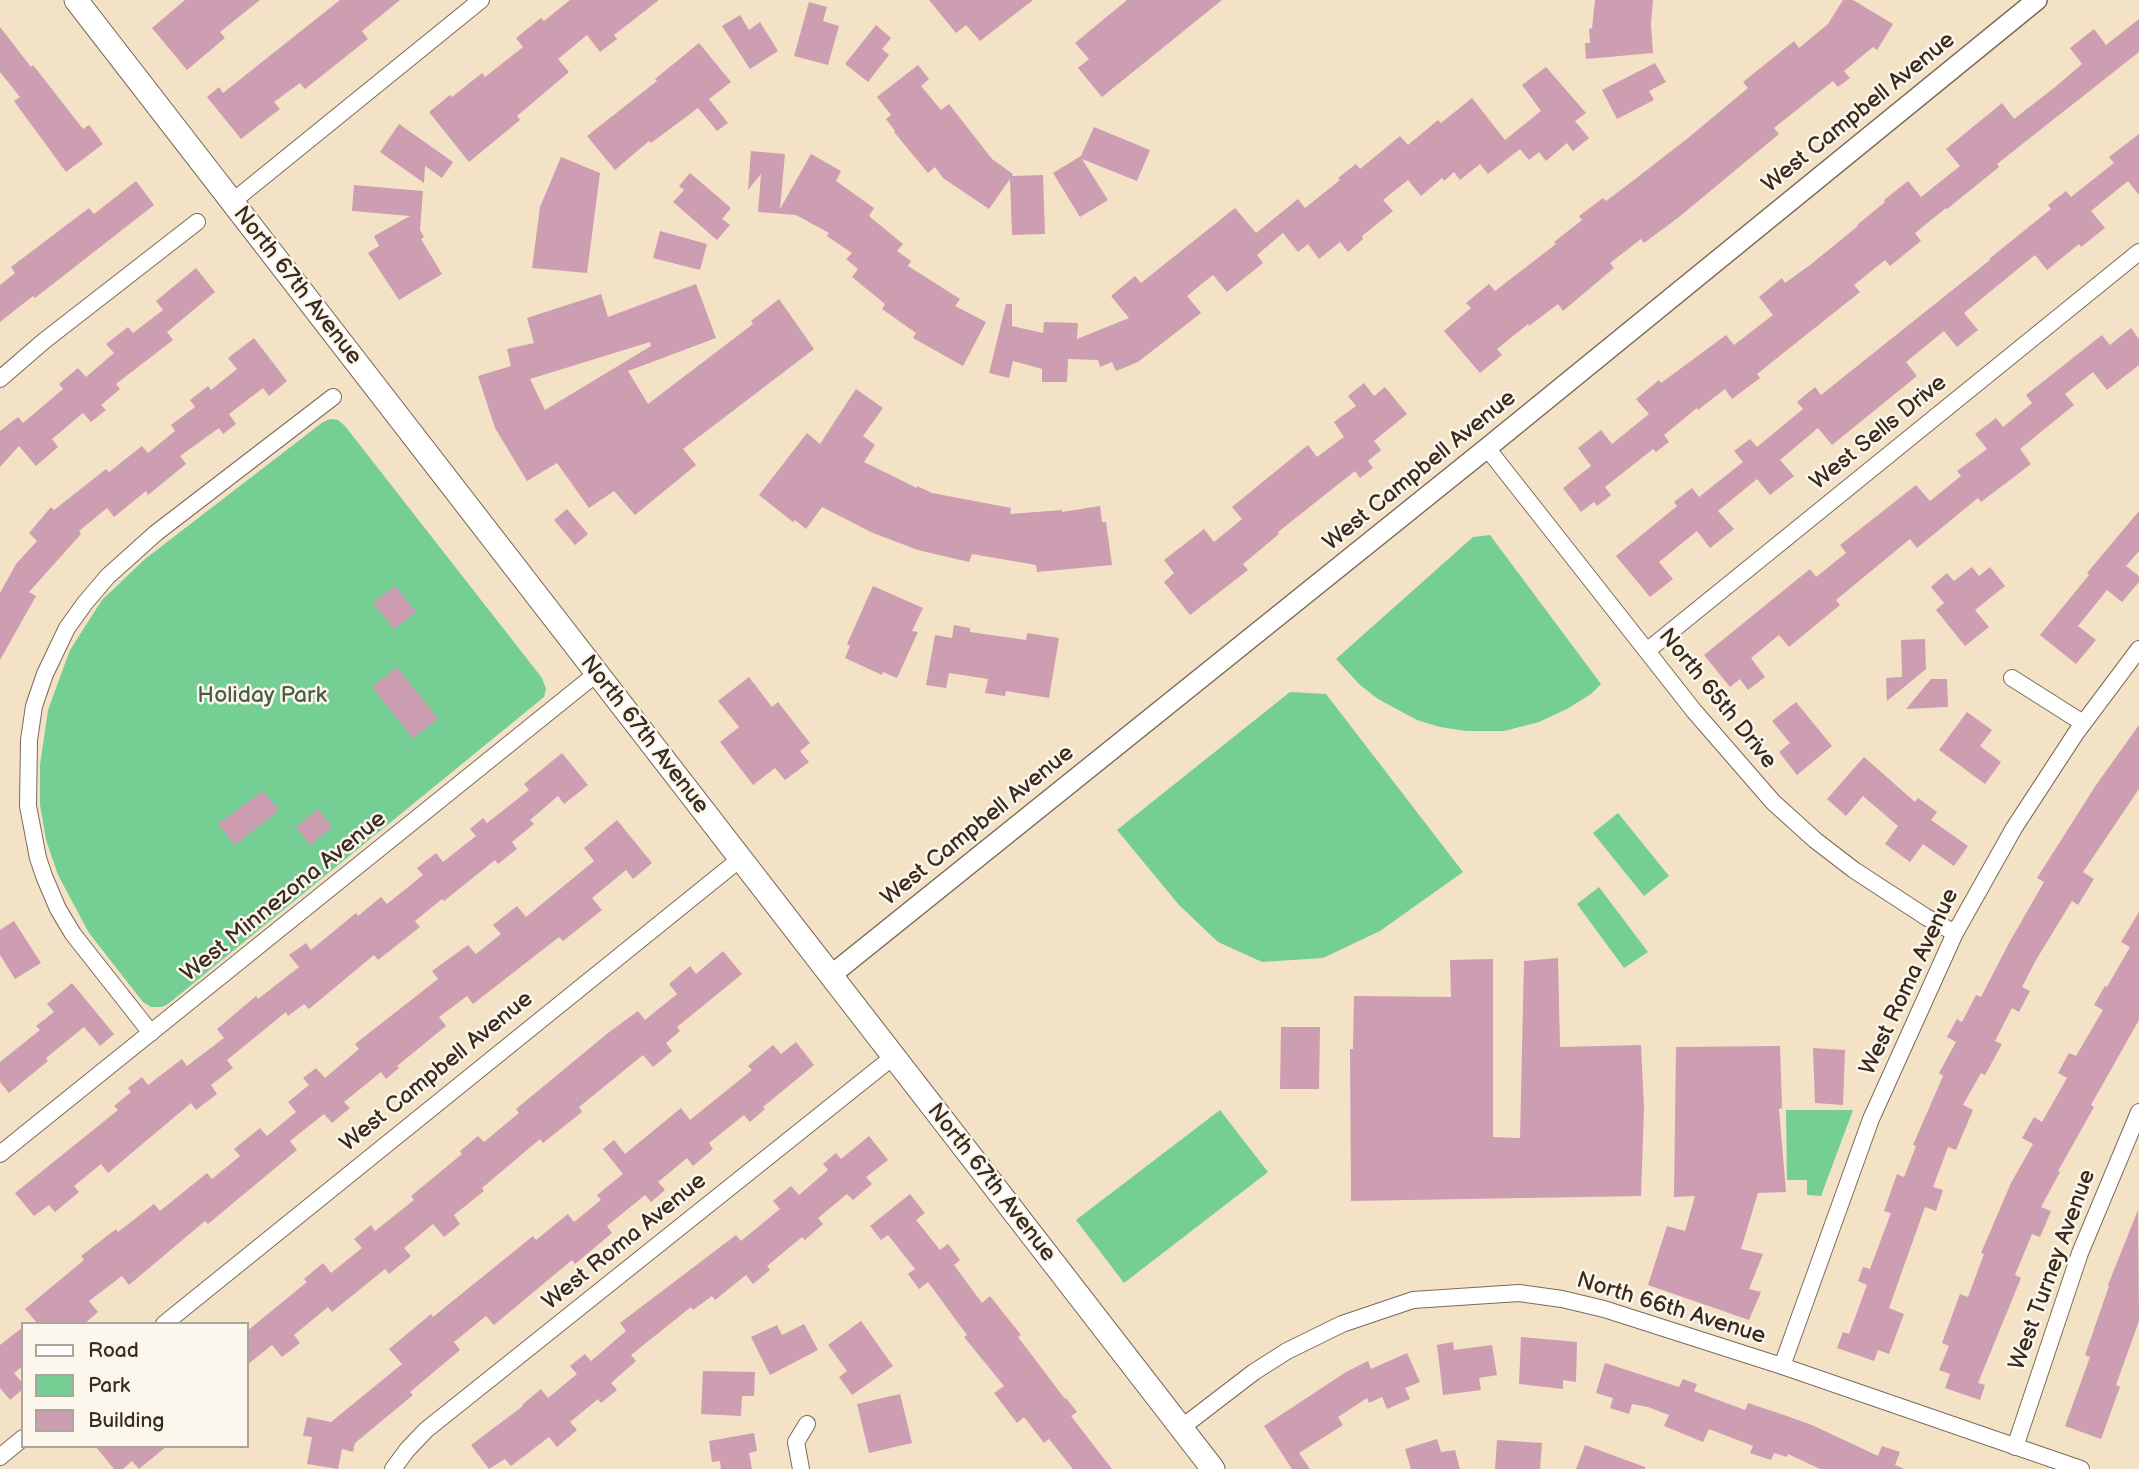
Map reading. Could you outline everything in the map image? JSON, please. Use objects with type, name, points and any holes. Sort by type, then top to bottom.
[{"type":"main road","name":"North 67th Avenue","points":[[76,0],[1213,1469]]},
{"type":"street","points":[[232,202],[481,0]]},
{"type":"street","name":"West Campbell Avenue","points":[[830,976],[1487,448],[2037,0]]},
{"type":"street","points":[[0,379],[44,341],[197,222]]},
{"type":"street","name":"West Sells Drive","points":[[1648,650],[2139,252]]},
{"type":"street","points":[[151,1033],[73,934],[58,909],[38,858],[27,787],[34,705],[55,650],[85,603],[126,558],[333,397]]},
{"type":"street","name":"North 65th Drive","points":[[1487,448],[1648,650],[1693,711],[1773,802],[1854,870],[1955,933]]},
{"type":"street","name":"West Roma Avenue","points":[[1782,1366],[1871,1119],[1955,933],[2014,828],[2083,723],[2139,649]]},
{"type":"street","name":"West Minnezona Avenue","points":[[0,1153],[596,674]]},
{"type":"street","points":[[2012,678],[2083,723]]},
{"type":"street","name":"West Campbell Avenue","points":[[166,1322],[740,859]]},
{"type":"street","name":"West Roma Avenue","points":[[393,1469],[426,1430],[893,1057]]},
{"type":"street","name":"West Turney Avenue","points":[[2015,1447],[2080,1252],[2139,1112]]},
{"type":"street","name":"North 66th Avenue","points":[[1181,1428],[1245,1378],[1287,1351],[1342,1324],[1413,1300],[1519,1293],[1604,1309],[1782,1366],[2081,1469]]},
{"type":"street","points":[[801,1469],[796,1442],[807,1424]]},
{"type":"street","points":[[0,1457],[21,1440]]},
{"type":"green space","name":"Holiday Park","points":[[330,419],[338,420],[345,426],[542,678],[546,689],[544,697],[168,1004],[151,1007],[143,1002],[89,933],[58,875],[46,840],[40,805],[40,765],[48,710],[70,650],[102,600],[145,559]]},
{"type":"green space","points":[[1490,535],[1601,684],[1591,694],[1567,709],[1539,722],[1504,731],[1466,731],[1417,720],[1378,699],[1360,685],[1336,659],[1473,537]]},
{"type":"green space","points":[[1290,692],[1326,694],[1463,872],[1380,931],[1323,958],[1262,962],[1218,942],[1179,905],[1117,830]]},
{"type":"green space","points":[[1618,813],[1669,876],[1644,896],[1593,833]]},
{"type":"green space","points":[[1599,887],[1648,952],[1624,968],[1577,904]]},
{"type":"green space","points":[[1220,1110],[1268,1172],[1124,1283],[1076,1220]]},
{"type":"green space","points":[[1786,1110],[1853,1110],[1821,1196],[1807,1195],[1807,1180],[1787,1180]]},
{"type":"building","points":[[185,0],[260,0],[220,32],[225,38],[187,70],[152,28]]},
{"type":"building","points":[[340,0],[400,0],[362,31],[368,39],[305,89],[300,83],[274,102],[280,109],[241,139],[207,97],[219,87],[223,93]]},
{"type":"building","points":[[570,0],[659,0],[614,35],[617,39],[600,52],[587,35],[558,59],[569,72],[517,116],[520,120],[469,162],[429,112],[482,73],[485,77],[523,47],[516,38],[541,18],[544,21]]},
{"type":"building","points":[[929,0],[1033,0],[980,41],[966,25],[956,33]]},
{"type":"building","points":[[1127,0],[1222,0],[1102,97],[1078,68],[1089,59],[1075,43]]},
{"type":"building","points":[[1595,0],[1653,0],[1653,53],[1586,59],[1585,43],[1590,43],[1589,29],[1592,28]]},
{"type":"building","points":[[1843,0],[1853,0],[1893,24],[1877,50],[1873,47],[1844,71],[1850,78],[1838,87],[1833,81],[1774,128],[1779,134],[1679,217],[1644,243],[1641,239],[1610,263],[1614,268],[1563,311],[1558,304],[1529,326],[1528,324],[1497,349],[1502,355],[1480,373],[1444,331],[1471,308],[1466,303],[1489,284],[1495,291],[1556,244],[1554,242],[1582,220],[1579,216],[1603,198],[1606,201],[1688,138],[1748,88],[1743,82],[1794,41],[1799,48],[1828,24]]},
{"type":"building","points":[[809,2],[827,7],[823,21],[839,26],[828,65],[794,56]]},
{"type":"building","points":[[740,15],[749,30],[760,22],[778,51],[750,69],[722,26]]},
{"type":"building","points":[[2139,19],[2139,52],[1997,164],[1999,167],[1915,233],[1921,241],[1890,266],[1885,260],[1854,285],[1860,292],[1757,374],[1760,378],[1732,399],[1725,389],[1698,410],[1697,408],[1664,435],[1669,442],[1656,452],[1653,449],[1605,487],[1611,495],[1597,506],[1594,502],[1581,512],[1563,488],[1591,466],[1578,448],[1601,430],[1612,444],[1649,414],[1636,399],[1659,380],[1661,383],[1726,335],[1734,345],[1773,315],[1759,297],[1782,278],[1785,283],[1810,265],[1908,181],[1921,197],[1960,166],[1946,149],[2002,103],[2014,119],[2054,88],[2082,64],[2070,48],[2094,29],[2106,45]]},
{"type":"building","points":[[876,25],[891,38],[882,49],[889,55],[868,82],[845,64]]},
{"type":"building","points":[[0,27],[83,129],[89,125],[103,144],[66,172],[14,101],[20,97],[0,72]]},
{"type":"building","points":[[699,43],[731,82],[709,99],[728,123],[717,131],[698,108],[651,143],[649,141],[615,170],[587,136],[657,81],[655,79]]},
{"type":"building","points":[[1655,63],[1666,82],[1649,91],[1654,100],[1617,119],[1602,90]]},
{"type":"building","points":[[918,65],[929,79],[921,86],[941,110],[949,104],[992,159],[1013,174],[1012,176],[1043,175],[1045,234],[1012,235],[1010,179],[989,209],[943,178],[935,167],[928,173],[894,132],[886,119],[891,115],[877,97]]},
{"type":"building","points":[[1546,67],[1586,113],[1575,121],[1589,138],[1573,151],[1567,143],[1546,161],[1539,152],[1529,160],[1520,149],[1488,174],[1480,164],[1460,180],[1454,172],[1444,181],[1442,178],[1421,196],[1408,180],[1383,200],[1393,211],[1362,236],[1363,239],[1348,252],[1340,242],[1319,259],[1308,244],[1298,252],[1283,233],[1257,255],[1263,263],[1227,292],[1213,275],[1187,296],[1201,313],[1138,362],[1116,371],[1112,362],[1100,367],[1098,360],[1068,359],[1067,382],[1042,382],[1042,369],[1013,361],[1009,378],[989,373],[1006,304],[1012,304],[1012,326],[1043,333],[1044,322],[1078,323],[1077,339],[1129,318],[1111,296],[1135,276],[1141,283],[1235,208],[1256,233],[1298,199],[1305,208],[1356,164],[1360,169],[1400,136],[1408,145],[1438,120],[1441,123],[1472,98],[1505,140],[1541,111],[1522,85]]},
{"type":"building","points":[[399,124],[453,162],[442,178],[425,166],[424,183],[380,152]]},
{"type":"building","points":[[1094,127],[1150,150],[1137,181],[1082,159],[1108,200],[1080,217],[1053,173],[1081,156]]},
{"type":"building","points":[[2139,134],[2139,195],[2128,181],[2091,211],[2105,228],[2081,247],[2079,244],[2047,270],[2035,255],[1964,313],[1978,330],[1957,347],[1944,331],[1906,362],[1917,376],[1832,445],[1818,428],[1780,460],[1794,476],[1770,495],[1757,479],[1718,511],[1734,529],[1710,548],[1697,531],[1659,562],[1673,579],[1650,597],[1616,556],[1677,506],[1674,502],[1692,488],[1699,497],[1743,462],[1734,451],[1750,439],[1757,447],[1803,409],[1797,402],[1815,387],[1821,395],[2051,209],[2048,205],[2066,191],[2071,197],[2114,163],[2109,157]]},
{"type":"building","points":[[751,151],[785,154],[780,209],[811,154],[841,171],[836,181],[874,208],[869,216],[903,244],[897,251],[911,261],[908,266],[960,299],[955,306],[986,322],[963,366],[913,338],[916,333],[882,309],[885,304],[852,277],[858,269],[846,259],[852,253],[827,236],[829,233],[796,215],[758,212],[761,174],[748,190]]},
{"type":"building","points":[[561,157],[600,173],[587,273],[532,268],[540,207]]},
{"type":"building","points":[[690,173],[731,208],[722,219],[730,225],[717,240],[673,202],[684,190],[679,186]]},
{"type":"building","points":[[136,181],[154,205],[0,322],[0,285],[15,273],[11,267],[89,208],[94,214]]},
{"type":"building","points":[[354,185],[423,191],[420,230],[424,237],[421,239],[442,274],[399,300],[368,253],[379,246],[374,236],[410,216],[352,211]]},
{"type":"building","points":[[660,231],[707,244],[700,270],[653,258]]},
{"type":"building","points":[[196,268],[215,292],[167,332],[173,340],[116,384],[120,389],[101,405],[106,410],[91,422],[83,413],[52,439],[58,447],[36,466],[19,446],[0,467],[0,431],[18,417],[23,423],[63,389],[59,384],[78,368],[86,377],[114,353],[106,344],[128,327],[133,333],[163,310],[156,301]]},
{"type":"building","points":[[696,284],[716,338],[628,371],[648,404],[753,324],[751,321],[779,299],[814,349],[683,449],[696,465],[635,515],[614,491],[589,508],[557,463],[527,481],[495,428],[478,376],[511,366],[507,349],[534,343],[527,318],[601,294],[608,317]],"holes":[[[650,342],[651,346],[545,410],[530,379]]]},
{"type":"building","points":[[2131,328],[2139,339],[2139,365],[2107,390],[2093,372],[2065,394],[2074,405],[2020,449],[2031,464],[1981,502],[1978,498],[1917,548],[1910,539],[1836,600],[1840,605],[1789,647],[1779,635],[1751,658],[1765,677],[1748,690],[1740,679],[1730,687],[1704,655],[1810,569],[1816,577],[1846,553],[1840,545],[1916,485],[1930,501],[1961,476],[1957,471],[1987,449],[1975,434],[1996,418],[2003,427],[2032,403],[2026,395],[2102,335],[2110,345]]},
{"type":"building","points":[[254,338],[287,381],[269,396],[263,388],[229,414],[236,424],[223,434],[219,428],[180,456],[186,464],[148,495],[146,491],[114,517],[107,508],[79,531],[81,534],[29,592],[36,596],[0,660],[0,593],[16,564],[37,541],[29,533],[51,507],[54,510],[106,469],[109,472],[142,446],[148,453],[175,431],[171,425],[195,407],[190,400],[208,386],[211,390],[237,369],[228,358]]},
{"type":"building","points":[[1364,383],[1374,396],[1385,387],[1407,414],[1374,441],[1381,450],[1368,461],[1373,468],[1360,478],[1355,471],[1278,532],[1279,534],[1243,564],[1248,570],[1190,615],[1164,582],[1174,573],[1164,560],[1204,529],[1214,542],[1242,519],[1232,507],[1308,445],[1317,457],[1344,437],[1334,422],[1356,406],[1348,396]]},
{"type":"building","points":[[856,389],[883,408],[863,436],[875,445],[864,462],[917,488],[1011,508],[1010,514],[1062,512],[1100,506],[1102,522],[1106,522],[1112,565],[1037,572],[1036,565],[972,554],[969,562],[918,550],[873,533],[822,507],[806,529],[795,520],[793,522],[759,495],[807,433],[820,444]]},
{"type":"building","points":[[567,509],[588,534],[575,545],[554,520]]},
{"type":"building","points":[[2139,511],[2139,551],[2126,566],[2139,576],[2139,582],[2122,602],[2107,590],[2078,626],[2096,640],[2076,664],[2040,635]]},
{"type":"building","points":[[1972,567],[1979,576],[1990,567],[2005,586],[1975,610],[1989,627],[1965,646],[1936,610],[1944,603],[1931,587],[1947,573],[1954,581]]},
{"type":"building","points":[[395,586],[416,612],[394,629],[373,603]]},
{"type":"building","points":[[873,586],[923,608],[912,631],[918,632],[897,678],[883,672],[882,675],[845,658],[850,646],[847,644]]},
{"type":"building","points":[[954,625],[970,628],[970,632],[1026,640],[1027,633],[1059,638],[1049,698],[1006,691],[1005,696],[985,693],[988,679],[949,673],[946,688],[926,685],[935,635],[952,638]]},
{"type":"building","points":[[1925,639],[1926,669],[1887,701],[1886,678],[1902,677],[1901,640]]},
{"type":"building","points":[[397,667],[438,719],[413,738],[372,687]]},
{"type":"building","points":[[749,677],[772,707],[778,702],[810,743],[800,751],[809,762],[785,780],[775,768],[753,785],[720,742],[739,727],[718,701]]},
{"type":"building","points":[[1931,679],[1947,679],[1948,707],[1906,709]]},
{"type":"building","points":[[1796,702],[1832,746],[1797,775],[1779,752],[1790,743],[1772,721]]},
{"type":"building","points":[[1967,712],[1992,730],[1980,746],[2001,762],[1985,784],[1939,750]]},
{"type":"building","points":[[2139,725],[2139,789],[2083,872],[2094,879],[2078,905],[2072,901],[2036,960],[2022,987],[2030,991],[2019,1012],[2012,1008],[1995,1041],[2002,1044],[1985,1075],[1981,1073],[1963,1105],[1973,1110],[1956,1150],[1948,1147],[1933,1187],[1943,1190],[1936,1211],[1925,1207],[1889,1308],[1904,1314],[1889,1354],[1878,1350],[1874,1361],[1837,1348],[1843,1332],[1849,1334],[1867,1285],[1858,1281],[1863,1267],[1870,1269],[1891,1213],[1884,1211],[1897,1174],[1904,1177],[1916,1146],[1913,1145],[1943,1076],[1939,1073],[1956,1042],[1947,1037],[1957,1019],[1962,1022],[1976,995],[1981,997],[2044,882],[2037,878],[2096,785]]},
{"type":"building","points":[[562,753],[588,785],[564,804],[558,796],[530,820],[534,824],[512,842],[517,849],[498,864],[495,860],[444,901],[442,899],[415,921],[420,927],[378,960],[374,955],[309,1009],[304,1004],[288,1016],[286,1012],[227,1060],[233,1068],[211,1085],[217,1094],[196,1110],[191,1103],[108,1173],[101,1164],[74,1186],[79,1192],[55,1212],[49,1205],[34,1216],[15,1193],[118,1110],[114,1106],[131,1092],[128,1088],[142,1077],[148,1085],[182,1059],[187,1066],[224,1038],[217,1029],[256,996],[258,999],[299,967],[289,955],[306,943],[311,950],[356,913],[358,916],[381,897],[387,904],[423,875],[417,868],[436,853],[443,862],[476,836],[470,829],[483,818],[487,823],[529,790],[524,784]]},
{"type":"building","points":[[1864,757],[1915,802],[1918,798],[1937,812],[1931,820],[1968,846],[1954,866],[1923,844],[1910,862],[1885,844],[1898,826],[1863,796],[1846,816],[1827,799]]},
{"type":"building","points":[[263,791],[279,810],[235,845],[218,824]]},
{"type":"building","points":[[318,809],[332,827],[310,845],[296,827]]},
{"type":"building","points":[[617,820],[652,863],[633,879],[626,870],[592,898],[602,910],[563,941],[559,937],[473,1004],[467,996],[439,1017],[446,1026],[397,1066],[399,1068],[386,1079],[381,1072],[344,1102],[350,1108],[332,1123],[324,1114],[290,1141],[297,1150],[208,1224],[205,1221],[129,1285],[122,1276],[89,1301],[98,1312],[86,1322],[36,1322],[25,1309],[84,1260],[81,1256],[116,1229],[118,1232],[154,1204],[160,1211],[207,1173],[212,1179],[240,1156],[234,1149],[260,1128],[267,1136],[296,1112],[288,1102],[309,1085],[303,1078],[316,1068],[325,1078],[359,1049],[355,1044],[438,979],[432,971],[468,945],[476,954],[501,934],[493,925],[517,906],[526,917],[594,861],[584,848]]},
{"type":"building","points":[[2139,912],[2139,1020],[2091,1105],[2094,1107],[2041,1207],[2051,1211],[2040,1237],[2032,1234],[2015,1275],[2021,1278],[1978,1383],[1985,1385],[1980,1400],[1945,1388],[1950,1374],[1939,1370],[1949,1346],[1942,1343],[1960,1294],[1968,1297],[1984,1254],[1981,1253],[2011,1183],[2033,1144],[2022,1138],[2034,1117],[2042,1122],[2067,1078],[2058,1073],[2069,1053],[2076,1056],[2103,1010],[2094,1005],[2130,947],[2121,942]]},
{"type":"building","points":[[14,921],[41,963],[15,979],[0,955],[0,930]]},
{"type":"building","points":[[723,951],[742,974],[677,1027],[680,1031],[666,1043],[672,1051],[653,1067],[643,1055],[579,1107],[582,1112],[543,1143],[540,1139],[482,1188],[484,1191],[454,1215],[460,1224],[444,1237],[433,1224],[404,1248],[411,1256],[389,1274],[385,1269],[332,1312],[328,1307],[294,1335],[300,1343],[282,1357],[272,1345],[248,1364],[248,1330],[307,1282],[304,1279],[323,1263],[331,1273],[362,1248],[354,1239],[371,1225],[375,1231],[414,1200],[411,1196],[462,1154],[460,1151],[478,1136],[484,1142],[519,1113],[516,1109],[638,1011],[645,1020],[677,994],[669,984],[690,966],[696,974]]},
{"type":"building","points":[[1558,958],[1560,1047],[1641,1045],[1644,1108],[1641,1196],[1351,1201],[1350,1049],[1353,1049],[1354,996],[1451,997],[1450,960],[1493,959],[1493,1137],[1520,1138],[1524,961]]},
{"type":"building","points":[[72,983],[114,1034],[100,1046],[84,1027],[9,1093],[0,1082],[0,1062],[40,1030],[36,1026],[54,1012],[47,1004]]},
{"type":"building","points":[[1281,1027],[1320,1027],[1319,1089],[1280,1089]]},
{"type":"building","points":[[796,1042],[814,1065],[763,1107],[765,1109],[750,1122],[744,1115],[709,1143],[713,1149],[693,1166],[687,1158],[658,1182],[665,1190],[651,1202],[645,1195],[607,1226],[612,1233],[575,1264],[572,1260],[494,1325],[486,1316],[454,1342],[460,1350],[410,1392],[413,1395],[355,1443],[353,1452],[342,1449],[338,1469],[307,1464],[312,1437],[303,1436],[307,1417],[331,1422],[402,1364],[389,1349],[431,1314],[433,1317],[533,1236],[536,1240],[568,1214],[574,1222],[601,1200],[597,1195],[623,1174],[603,1149],[614,1140],[625,1154],[681,1108],[690,1120],[752,1070],[748,1066],[773,1045],[781,1054]]},
{"type":"building","points":[[1780,1046],[1782,1108],[1779,1109],[1786,1192],[1758,1193],[1741,1249],[1763,1254],[1749,1289],[1761,1292],[1749,1320],[1648,1285],[1667,1226],[1685,1231],[1695,1196],[1674,1197],[1676,1047]]},
{"type":"building","points":[[1813,1048],[1845,1050],[1843,1105],[1815,1103]]},
{"type":"building","points":[[869,1136],[888,1160],[866,1177],[872,1184],[853,1200],[847,1194],[818,1218],[823,1224],[805,1240],[802,1237],[767,1266],[770,1270],[753,1284],[746,1275],[715,1300],[712,1296],[693,1310],[691,1307],[631,1355],[636,1361],[611,1383],[617,1390],[601,1403],[598,1399],[570,1422],[577,1430],[557,1447],[549,1437],[511,1466],[505,1459],[489,1469],[471,1445],[541,1389],[548,1398],[577,1374],[570,1366],[585,1354],[591,1361],[626,1331],[620,1323],[736,1235],[741,1241],[780,1209],[773,1201],[791,1186],[799,1195],[828,1170],[823,1164],[836,1153],[841,1159]]},
{"type":"building","points":[[910,1194],[925,1213],[916,1220],[940,1250],[948,1244],[960,1260],[954,1265],[982,1303],[990,1296],[1021,1335],[1018,1337],[1077,1412],[1071,1416],[1112,1469],[1073,1469],[1049,1439],[1044,1443],[1024,1417],[1017,1423],[994,1393],[1004,1386],[964,1337],[967,1335],[928,1282],[919,1289],[908,1274],[915,1269],[888,1235],[881,1240],[870,1226]]},
{"type":"building","points":[[2138,1210],[2139,1321],[2116,1385],[2120,1387],[2101,1439],[2065,1426],[2090,1357],[2085,1355],[2108,1285]]},
{"type":"building","points":[[861,1321],[893,1366],[852,1395],[839,1377],[847,1371],[828,1345]]},
{"type":"building","points":[[804,1324],[818,1350],[770,1375],[751,1337],[777,1325],[782,1335]]},
{"type":"building","points":[[21,1329],[21,1368],[14,1373],[21,1382],[21,1391],[10,1400],[0,1388],[0,1345]]},
{"type":"building","points":[[1521,1337],[1577,1342],[1576,1382],[1563,1380],[1563,1389],[1519,1384]]},
{"type":"building","points":[[1453,1342],[1454,1350],[1492,1345],[1497,1375],[1479,1378],[1481,1390],[1443,1395],[1437,1345]]},
{"type":"building","points":[[1407,1353],[1420,1382],[1405,1388],[1410,1399],[1387,1409],[1382,1397],[1369,1403],[1367,1398],[1338,1417],[1343,1425],[1299,1453],[1310,1469],[1292,1469],[1264,1426],[1346,1372],[1368,1361],[1371,1369]]},
{"type":"building","points":[[1605,1363],[1679,1387],[1683,1379],[1697,1384],[1694,1391],[1745,1410],[1748,1403],[1781,1414],[1812,1425],[1878,1456],[1882,1446],[1900,1452],[1895,1465],[1905,1469],[1820,1469],[1788,1454],[1787,1457],[1774,1453],[1771,1460],[1750,1453],[1753,1446],[1709,1429],[1703,1442],[1664,1426],[1669,1415],[1648,1407],[1632,1404],[1629,1414],[1610,1408],[1613,1398],[1596,1393]]},
{"type":"building","points":[[703,1371],[755,1372],[754,1396],[742,1396],[741,1416],[701,1414]]},
{"type":"building","points":[[900,1394],[912,1443],[869,1453],[857,1404]]},
{"type":"building","points":[[754,1433],[757,1451],[749,1453],[752,1469],[721,1469],[720,1461],[712,1462],[709,1441]]},
{"type":"building","points":[[1437,1439],[1441,1452],[1455,1450],[1460,1469],[1411,1469],[1405,1449]]},
{"type":"building","points":[[1497,1440],[1542,1443],[1540,1469],[1495,1469]]},
{"type":"building","points":[[1585,1445],[1645,1467],[1645,1469],[1576,1469]]},
{"type":"building","points":[[97,1448],[165,1448],[139,1469],[132,1461],[123,1469],[114,1469]]}]
